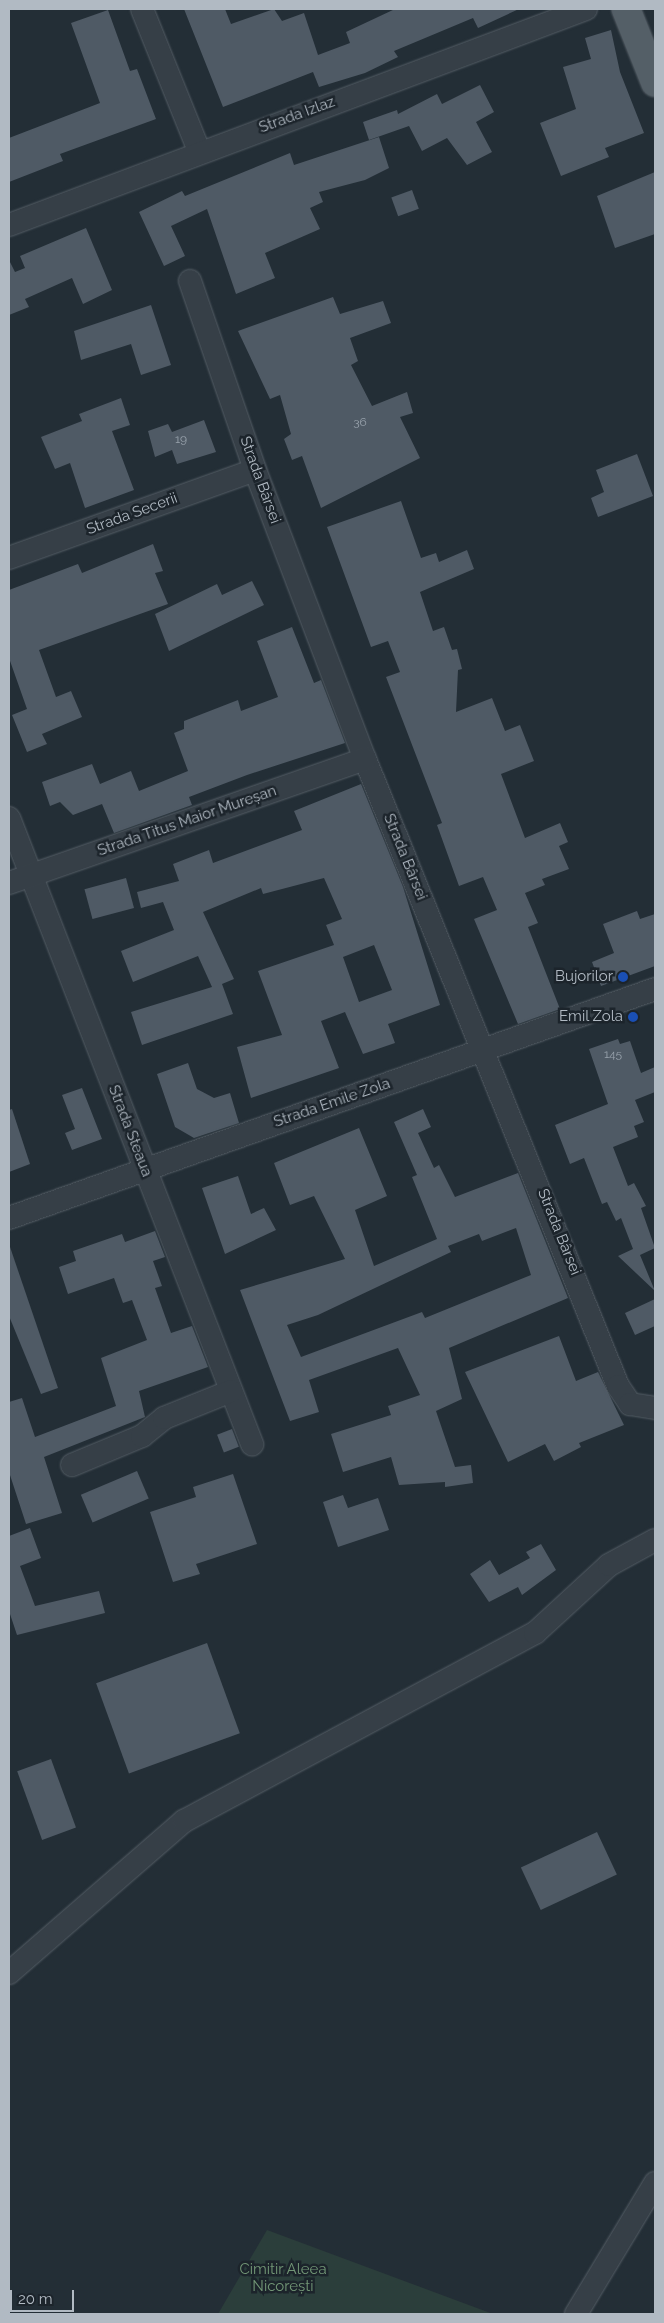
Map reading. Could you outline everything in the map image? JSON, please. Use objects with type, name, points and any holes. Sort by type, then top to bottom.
[{"type":"main road","points":[[626,9],[655,82]]},
{"type":"street","points":[[142,9],[199,151]]},
{"type":"street","name":"Strada Izlaz","points":[[9,225],[199,151],[586,9]]},
{"type":"street","name":"Strada Bârsei","points":[[190,280],[255,470],[365,759],[618,1386],[630,1404],[654,1409]]},
{"type":"street","name":"Strada Secerii","points":[[9,558],[255,470]]},
{"type":"street","name":"Strada Titus Maior Mureșan","points":[[9,883],[365,759]]},
{"type":"street","name":"Strada Steaua","points":[[9,818],[252,1444]]},
{"type":"street","name":"Strada Emile Zola","points":[[9,1218],[145,1168],[484,1051],[655,989]]},
{"type":"street","points":[[72,1466],[142,1436],[164,1418],[231,1390]]},
{"type":"street","points":[[9,1973],[184,1821],[535,1633],[609,1565],[655,1540]]},
{"type":"street","points":[[576,2314],[655,2183]]},
{"type":"green space","name":"Cimitir Aleea Nicorești","points":[[267,2230],[493,2314],[218,2314]]},
{"type":"building","points":[[184,9],[225,9],[231,24],[274,9],[282,21],[304,13],[318,55],[350,43],[346,32],[395,9],[519,9],[478,28],[473,18],[394,51],[398,57],[365,73],[319,87],[313,72],[223,107]]},
{"type":"building","points":[[108,10],[130,71],[137,69],[156,119],[60,154],[63,161],[9,182],[9,138],[100,103],[71,23]]},
{"type":"building","points":[[611,30],[620,72],[644,133],[605,148],[609,157],[561,176],[540,123],[576,109],[563,67],[591,59],[585,38]]},
{"type":"building","points":[[480,85],[494,112],[476,122],[492,152],[467,165],[447,138],[422,151],[409,126],[369,140],[363,122],[397,110],[398,114],[437,94],[442,104]]},
{"type":"building","points":[[379,137],[389,168],[365,180],[319,192],[323,202],[310,208],[320,229],[265,253],[275,278],[236,294],[207,209],[171,226],[185,256],[164,266],[139,212],[182,191],[185,196],[290,153],[294,165]]},
{"type":"building","points":[[655,172],[655,234],[615,248],[597,196]]},
{"type":"building","points":[[412,190],[419,209],[398,216],[391,198]]},
{"type":"building","points":[[86,228],[112,290],[83,304],[72,278],[25,299],[29,307],[9,315],[9,260],[15,272],[25,268],[20,256]]},
{"type":"building","points":[[333,297],[340,314],[383,301],[391,323],[350,338],[358,361],[351,365],[372,406],[407,392],[413,413],[400,417],[420,458],[321,508],[302,456],[292,460],[284,439],[291,434],[280,395],[270,399],[238,331]]},
{"type":"building","points":[[151,305],[171,365],[141,375],[131,344],[81,360],[74,331]]},
{"type":"building","points":[[121,398],[130,425],[112,431],[134,490],[85,508],[70,463],[55,469],[41,437],[82,421],[79,414]]},
{"type":"building","points":[[204,420],[216,452],[177,464],[172,450],[155,457],[148,431],[168,424],[172,432]]},
{"type":"building","points":[[637,454],[653,496],[598,517],[591,498],[604,492],[596,470]]},
{"type":"building","points":[[401,501],[421,558],[436,553],[439,562],[467,550],[474,569],[420,592],[433,631],[444,627],[452,650],[457,649],[462,669],[458,670],[456,712],[492,698],[505,731],[520,725],[534,761],[501,774],[525,838],[560,823],[568,842],[559,846],[569,869],[542,879],[545,885],[525,893],[538,923],[528,927],[560,1009],[518,1024],[474,919],[497,910],[483,877],[459,886],[437,825],[442,823],[386,677],[400,672],[388,641],[371,647],[327,527]]},
{"type":"building","points":[[153,544],[163,571],[155,573],[168,604],[39,650],[56,697],[71,691],[82,717],[42,734],[47,744],[27,752],[12,715],[27,709],[9,658],[9,590],[78,564],[82,573]]},
{"type":"building","points":[[252,581],[264,605],[169,651],[155,614],[217,584],[222,595]]},
{"type":"building","points":[[292,627],[314,683],[321,680],[345,743],[247,775],[189,797],[192,805],[114,833],[102,804],[73,815],[60,802],[50,806],[42,782],[92,764],[100,784],[131,771],[139,791],[188,771],[174,733],[184,729],[184,721],[238,700],[241,711],[278,697],[257,641]]},
{"type":"building","points":[[361,784],[403,887],[440,1005],[388,1024],[395,1043],[363,1054],[345,1012],[321,1021],[339,1068],[251,1098],[237,1047],[282,1035],[258,971],[334,945],[326,925],[342,919],[324,878],[263,894],[261,888],[203,912],[234,979],[222,984],[233,1014],[142,1045],[131,1012],[212,987],[198,956],[133,982],[121,951],[174,930],[163,902],[141,908],[137,892],[179,881],[173,864],[209,850],[213,863],[302,830],[294,811]],"holes":[[[374,945],[392,990],[359,1002],[343,957]]]},
{"type":"building","points":[[126,878],[134,908],[92,919],[84,889]]},
{"type":"building","points":[[637,911],[640,919],[655,914],[655,966],[601,986],[592,962],[614,953],[603,924]]},
{"type":"building","points":[[618,1039],[620,1044],[630,1041],[641,1073],[655,1067],[655,1092],[635,1100],[644,1122],[634,1126],[638,1137],[613,1147],[628,1186],[634,1183],[646,1206],[641,1208],[655,1248],[640,1255],[655,1291],[618,1256],[633,1249],[621,1218],[616,1221],[607,1202],[602,1204],[584,1158],[570,1164],[555,1125],[608,1104],[589,1049]]},
{"type":"building","points":[[188,1063],[197,1089],[214,1098],[230,1093],[239,1123],[194,1138],[175,1127],[157,1074]]},
{"type":"building","points":[[82,1088],[102,1139],[72,1150],[65,1133],[75,1129],[62,1095]]},
{"type":"building","points":[[12,1109],[30,1164],[9,1172],[9,1110]]},
{"type":"building","points":[[423,1109],[431,1127],[418,1133],[434,1168],[439,1165],[455,1197],[518,1173],[568,1298],[449,1348],[462,1399],[436,1411],[455,1467],[471,1465],[473,1483],[445,1487],[445,1482],[399,1485],[391,1457],[343,1472],[331,1434],[391,1415],[388,1406],[420,1395],[398,1348],[309,1380],[319,1412],[290,1421],[240,1290],[345,1259],[314,1196],[290,1205],[274,1163],[359,1128],[387,1196],[355,1210],[374,1266],[437,1239],[412,1177],[417,1175],[394,1122]],"holes":[[[516,1228],[531,1275],[425,1318],[422,1312],[301,1357],[287,1325],[318,1315],[451,1252],[448,1246],[479,1234],[482,1241]]]},
{"type":"building","points":[[238,1176],[251,1214],[264,1208],[276,1230],[225,1254],[202,1188]]},
{"type":"building","points":[[155,1231],[165,1257],[153,1261],[162,1286],[155,1288],[171,1333],[192,1326],[208,1367],[139,1391],[145,1417],[44,1457],[62,1513],[26,1524],[9,1472],[9,1402],[22,1398],[35,1437],[116,1406],[101,1358],[147,1340],[132,1300],[123,1303],[114,1278],[68,1294],[59,1267],[76,1261],[73,1251],[122,1234],[125,1242]]},
{"type":"building","points":[[9,1244],[58,1388],[41,1394],[9,1316]]},
{"type":"building","points":[[655,1299],[655,1326],[635,1335],[625,1313]]},
{"type":"building","points":[[559,1336],[576,1381],[598,1372],[624,1425],[579,1443],[581,1447],[554,1461],[545,1444],[508,1462],[465,1372]]},
{"type":"building","points":[[232,1429],[239,1447],[224,1452],[217,1435]]},
{"type":"building","points":[[137,1471],[149,1499],[93,1522],[81,1495]]},
{"type":"building","points":[[233,1474],[257,1544],[196,1564],[200,1574],[173,1582],[150,1512],[196,1497],[193,1487]]},
{"type":"building","points":[[343,1495],[348,1508],[378,1498],[389,1530],[338,1547],[323,1502]]},
{"type":"building","points":[[30,1528],[41,1558],[20,1566],[35,1606],[99,1591],[105,1613],[17,1635],[9,1611],[9,1536]]},
{"type":"building","points":[[541,1544],[556,1570],[522,1595],[518,1587],[489,1602],[470,1574],[490,1560],[499,1575],[530,1558],[526,1552]]},
{"type":"building","points":[[207,1643],[240,1733],[129,1774],[96,1683]]},
{"type":"building","points":[[51,1759],[76,1828],[42,1840],[17,1771]]},
{"type":"building","points":[[597,1832],[617,1875],[541,1910],[521,1867]]},
{"type":"place","name":"Bujorilor","points":[[623,977]]},
{"type":"place","name":"Emil Zola","points":[[633,1017]]}]
